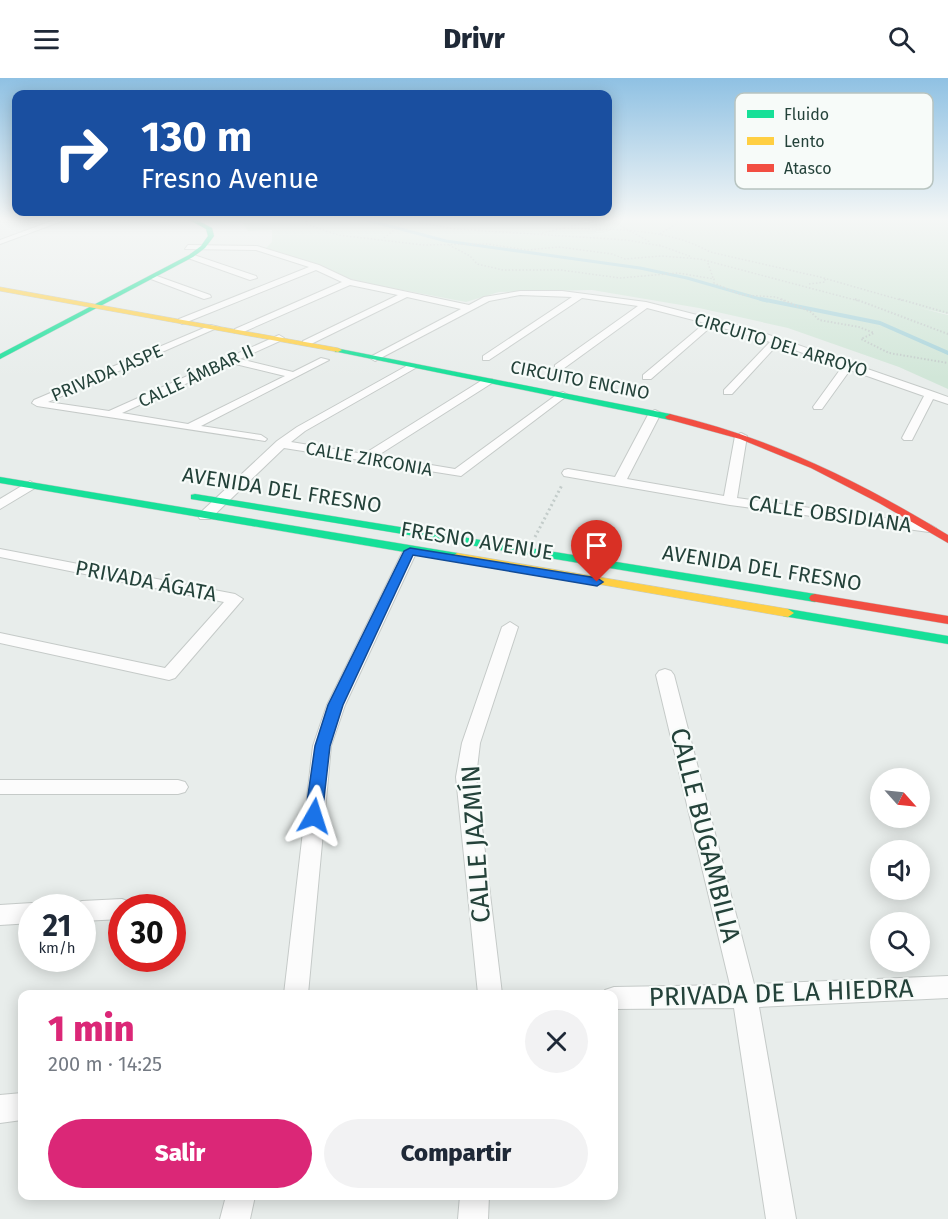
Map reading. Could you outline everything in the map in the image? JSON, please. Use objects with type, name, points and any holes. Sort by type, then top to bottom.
[{"type":"street","points":[[0,344],[149,271]]},
{"type":"street","points":[[0,357],[162,271]]},
{"type":"street","points":[[237,271],[253,278]]},
{"type":"street","points":[[182,321],[305,271]]},
{"type":"street","points":[[326,271],[350,282],[468,308]]},
{"type":"street","points":[[154,277],[207,297]]},
{"type":"street","points":[[238,331],[350,282]]},
{"type":"street","name":"CIRCUITO ENCINO","points":[[0,289],[306,343],[655,413],[741,436],[835,477],[948,540]]},
{"type":"street","name":"CIRCUITO DEL ARROYO","points":[[375,358],[468,308],[501,295],[540,292],[581,295],[646,305],[749,331],[948,401]]},
{"type":"street","points":[[306,343],[405,294]]},
{"type":"street","points":[[486,358],[581,295]]},
{"type":"street","points":[[559,367],[646,305]]},
{"type":"street","points":[[648,376],[711,322]]},
{"type":"street","name":"PRIVADA JASPE","points":[[112,414],[37,403],[214,327]]},
{"type":"street","name":"CALLE ÁMBAR II","points":[[112,414],[279,338]]},
{"type":"street","points":[[729,392],[776,341]]},
{"type":"street","points":[[230,360],[295,375]]},
{"type":"street","points":[[192,426],[324,360]]},
{"type":"street","points":[[818,407],[848,365]]},
{"type":"street","points":[[205,516],[281,444],[301,429],[414,366]]},
{"type":"street","points":[[366,458],[488,381]]},
{"type":"street","points":[[908,438],[930,394]]},
{"type":"street","name":"CALLE ZIRCONIA","points":[[281,444],[457,473],[563,395]]},
{"type":"street","points":[[619,482],[655,413]]},
{"type":"street","points":[[112,414],[261,439]]},
{"type":"street","name":"CALLE OBSIDIANA","points":[[730,501],[741,436]]},
{"type":"street","name":"CALLE OBSIDIANA","points":[[568,473],[730,501],[929,528]]},
{"type":"street","name":"FRESNO AVENUE","points":[[0,480],[948,640]]},
{"type":"street","points":[[0,505],[30,485]]},
{"type":"street","name":"AVENIDA DEL FRESNO","points":[[185,496],[948,620]]},
{"type":"street","points":[[296,990],[322,746],[336,705],[410,551]]},
{"type":"street","name":"PRIVADA ÁGATA","points":[[0,553],[235,599],[169,674],[0,638]]},
{"type":"street","name":"CALLE JAZMÍN","points":[[490,990],[466,777],[471,743],[510,627]]},
{"type":"street","name":"CALLE BUGAMBILIA","points":[[665,675],[745,996],[781,1219]]},
{"type":"street","points":[[0,788],[178,787]]},
{"type":"street","points":[[0,915],[18,914]]},
{"type":"street","name":"PRIVADA DE LA HIEDRA","points":[[618,998],[745,996],[948,987]]},
{"type":"street","points":[[0,1109],[18,1107]]},
{"type":"street","points":[[235,1219],[240,1200]]},
{"type":"street","points":[[473,1219],[475,1200]]},
{"type":"path","points":[[570,271],[620,278],[678,273],[714,279]]},
{"type":"path","points":[[711,271],[714,283],[741,295],[776,297],[811,312],[819,320],[858,327],[874,333],[861,339],[889,353],[948,363]]},
{"type":"path","points":[[745,271],[847,296],[948,334]]},
{"type":"path","points":[[795,271],[948,313]]},
{"type":"path","points":[[807,285],[825,282],[825,278]]},
{"type":"path","points":[[528,550],[568,473]]},
{"type":"green space","points":[[329,271],[948,271],[948,314],[920,308],[948,315],[948,389],[899,367],[788,328],[699,308],[592,290],[499,292],[466,302],[360,282]]},
{"type":"waterway","points":[[655,271],[767,301]]},
{"type":"waterway","points":[[761,299],[880,323],[948,353]]},
{"type":"traffic: fast","points":[[0,357],[162,271]]},
{"type":"traffic: fast","points":[[338,350],[670,417]]},
{"type":"traffic: fast","points":[[0,480],[457,557]]},
{"type":"traffic: fast","points":[[195,497],[815,598]]},
{"type":"traffic: fast","points":[[788,613],[948,640]]},
{"type":"traffic: slow","points":[[0,289],[338,350]]},
{"type":"traffic: slow","points":[[457,557],[788,613]]},
{"type":"traffic: jam","points":[[670,417],[744,437],[779,450],[849,483],[948,540]]},
{"type":"traffic: jam","points":[[815,598],[948,620]]},
{"type":"route","points":[[314,816],[322,746],[336,705],[410,551],[597,582]]}]
